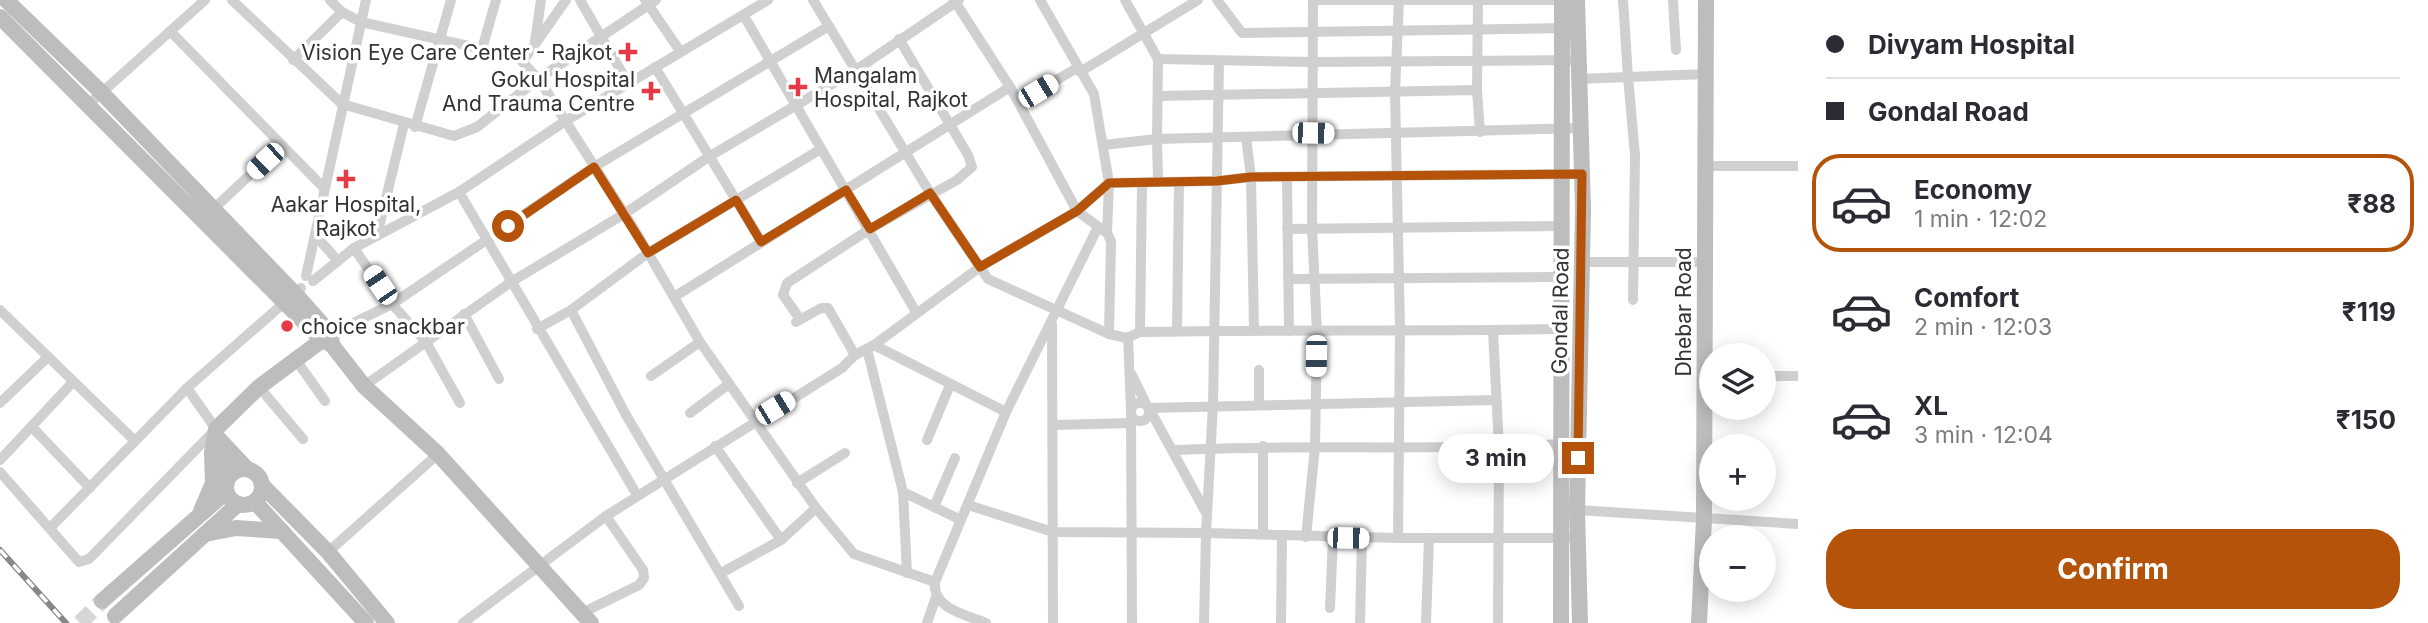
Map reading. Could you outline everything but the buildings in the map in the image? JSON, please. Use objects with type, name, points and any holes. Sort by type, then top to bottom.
[{"type":"main road","points":[[6,0],[101,92],[208,214]]},
{"type":"main road","name":"Gondal Road","points":[[1561,623],[1560,226],[1562,130],[1569,60],[1569,28],[1563,0]]},
{"type":"main road","name":"Gondal Road","points":[[1569,28],[1577,0]]},
{"type":"main road","name":"Dhebar Road","points":[[1706,0],[1704,262],[1707,343]]},
{"type":"main road","points":[[0,17],[293,295],[364,386],[438,454],[587,618]]},
{"type":"main road","name":"Gondal Road","points":[[1569,60],[1578,79],[1582,174],[1583,262],[1577,510],[1580,623]]},
{"type":"main road","points":[[199,516],[213,482],[212,453],[216,433],[259,387],[328,339]]},
{"type":"main road","name":"Dhebar Road","points":[[1699,623],[1707,420]]},
{"type":"main road","points":[[216,433],[328,552],[387,623]]},
{"type":"main road","points":[[212,453],[230,474]]},
{"type":"main road","points":[[230,474],[247,469]]},
{"type":"main road","points":[[102,601],[226,492],[230,474]]},
{"type":"main road","points":[[255,502],[263,486]]},
{"type":"main road","points":[[226,492],[238,505]]},
{"type":"main road","points":[[115,616],[238,505],[255,502]]},
{"type":"main road","points":[[255,502],[366,623]]},
{"type":"main road","points":[[205,534],[236,528],[282,531]]},
{"type":"street","points":[[89,104],[205,0]]},
{"type":"street","points":[[232,0],[342,104],[446,135],[462,134],[477,127],[538,79],[650,2],[680,51]]},
{"type":"street","points":[[330,0],[342,12],[361,22],[441,38],[523,61],[538,79],[624,214],[700,342],[753,422],[816,508],[854,554],[936,582]]},
{"type":"street","points":[[50,528],[187,388],[293,295],[309,289],[314,235],[366,0]]},
{"type":"street","points":[[377,235],[451,0]]},
{"type":"street","points":[[482,49],[496,0]]},
{"type":"street","points":[[535,43],[541,0]]},
{"type":"street","points":[[523,61],[566,0]]},
{"type":"street","points":[[580,0],[628,83]]},
{"type":"street","points":[[813,0],[930,193],[983,272],[1055,317],[1109,334],[1129,337],[1140,332],[1254,329],[1317,332],[1559,329]]},
{"type":"street","points":[[927,623],[936,597],[936,582],[1006,412],[1102,230],[1109,183],[1094,94],[1040,0]]},
{"type":"street","points":[[1125,0],[1158,59],[1158,182]]},
{"type":"street","points":[[1019,102],[1198,0]]},
{"type":"street","points":[[1217,0],[1236,30],[1242,33],[1315,34],[1569,28]]},
{"type":"street","points":[[1306,537],[1315,447],[1317,332],[1312,228],[1315,34],[1313,0],[1563,0]]},
{"type":"street","points":[[1478,0],[1476,60],[1480,132]]},
{"type":"street","points":[[1623,0],[1635,155],[1633,300]]},
{"type":"street","points":[[1673,0],[1676,50]]},
{"type":"street","points":[[364,386],[511,282],[624,214],[710,156],[856,70],[956,1],[1019,102],[1077,211],[1102,230],[1112,252],[1109,334]]},
{"type":"street","points":[[1398,538],[1399,276],[1395,92],[1399,1]]},
{"type":"street","points":[[309,279],[354,248],[459,192],[564,122],[680,51],[744,16],[761,2]]},
{"type":"street","points":[[293,60],[342,12]]},
{"type":"street","points":[[744,16],[916,312]]},
{"type":"street","points":[[328,339],[392,304],[594,167],[829,26]]},
{"type":"street","points":[[170,31],[324,188]]},
{"type":"street","points":[[855,355],[828,308],[821,308],[797,321],[783,295],[787,283],[870,229],[957,180],[972,167],[899,39]]},
{"type":"street","points":[[1158,59],[1313,62],[1569,60]]},
{"type":"street","points":[[1204,623],[1206,514],[1213,405],[1219,61]]},
{"type":"street","points":[[655,67],[761,242]]},
{"type":"street","points":[[1578,79],[1706,74]]},
{"type":"street","points":[[674,297],[1010,87]]},
{"type":"street","points":[[1158,96],[1478,90]]},
{"type":"street","points":[[1103,145],[1157,139],[1313,133],[1396,135],[1581,128]]},
{"type":"street","points":[[1245,137],[1251,177],[1254,329]]},
{"type":"street","points":[[208,214],[282,145]]},
{"type":"street","points":[[537,329],[570,310],[648,253],[821,149]]},
{"type":"street","points":[[1705,166],[1798,166]]},
{"type":"street","points":[[463,623],[606,516],[842,368],[855,355],[870,347],[916,312],[1077,211],[1109,183],[1217,181],[1251,177],[1582,174]]},
{"type":"street","points":[[1287,178],[1289,331]]},
{"type":"street","points":[[1177,331],[1179,182]]},
{"type":"street","points":[[1140,332],[1142,183]]},
{"type":"street","points":[[459,192],[537,329],[637,495]]},
{"type":"street","points":[[1287,229],[1560,226]]},
{"type":"street","points":[[314,235],[338,261]]},
{"type":"street","points":[[354,248],[392,304],[426,342],[460,402]]},
{"type":"street","points":[[1583,262],[1704,262]]},
{"type":"street","points":[[1288,279],[1560,276]]},
{"type":"street","points":[[0,310],[134,440]]},
{"type":"street","points":[[570,310],[663,478],[739,606]]},
{"type":"street","points":[[464,314],[499,379]]},
{"type":"street","points":[[1052,623],[1055,317]]},
{"type":"street","points":[[1493,331],[1499,447],[1496,537],[1498,623]]},
{"type":"street","points":[[1129,337],[1132,623]]},
{"type":"street","points":[[651,376],[700,342]]},
{"type":"street","points":[[870,347],[1006,412]]},
{"type":"street","points":[[870,347],[903,492],[907,573]]},
{"type":"street","points":[[0,403],[48,357]]},
{"type":"street","points":[[296,360],[325,401]]},
{"type":"street","points":[[1055,425],[1131,416],[1143,421],[1150,414],[1130,369]]},
{"type":"street","points":[[1259,370],[1259,404]]},
{"type":"street","points":[[1776,376],[1798,376]]},
{"type":"street","points":[[0,460],[73,382]]},
{"type":"street","points":[[690,413],[729,384]]},
{"type":"street","points":[[927,440],[950,386]]},
{"type":"street","points":[[259,387],[303,439]]},
{"type":"street","points":[[0,472],[79,562],[89,559],[216,433],[187,388]]},
{"type":"street","points":[[1131,416],[1137,403],[1147,406],[1495,400]]},
{"type":"street","points":[[1147,406],[1174,450],[1206,514]]},
{"type":"street","points":[[32,427],[90,488]]},
{"type":"street","points":[[1174,450],[1263,446],[1499,447],[1561,444]]},
{"type":"street","points":[[715,446],[781,540]]},
{"type":"street","points":[[1263,446],[1263,534]]},
{"type":"street","points":[[797,483],[845,453]]},
{"type":"street","points":[[328,552],[438,454]]},
{"type":"street","points":[[934,507],[955,457]]},
{"type":"street","points":[[903,492],[961,520]]},
{"type":"street","points":[[968,505],[1053,532],[1263,534],[1333,538],[1578,538]]},
{"type":"street","points":[[721,573],[781,540],[816,508]]},
{"type":"street","points":[[1577,510],[1798,524]]},
{"type":"street","points":[[587,618],[639,585],[644,578],[643,570],[606,516]]},
{"type":"street","points":[[1281,623],[1282,536]]},
{"type":"street","points":[[1330,608],[1333,538]]},
{"type":"street","points":[[1360,623],[1363,538]]},
{"type":"street","points":[[1426,623],[1429,538]]},
{"type":"street","points":[[936,597],[952,609],[986,623]]},
{"type":"tunnel","points":[[80,623],[102,601]]},
{"type":"railway","points":[[0,550],[66,623]]},
{"type":"place","name":"Vision Eye Care Center - Rajkot","points":[[628,52]]},
{"type":"place","name":"Mangalam Hospital, Rajkot","points":[[798,87]]},
{"type":"place","name":"Gokul Hospital And Trauma Centre","points":[[651,91]]},
{"type":"place","name":"Aakar Hospital, Rajkot","points":[[346,179]]},
{"type":"place","name":"choice snackbar","points":[[287,326]]},
{"type":"route","points":[[508,226],[594,167],[648,253],[736,200],[761,242],[846,190],[870,229],[930,193],[980,267],[1077,211],[1109,183],[1217,181],[1251,177],[1582,174],[1583,268],[1578,458]]}]
